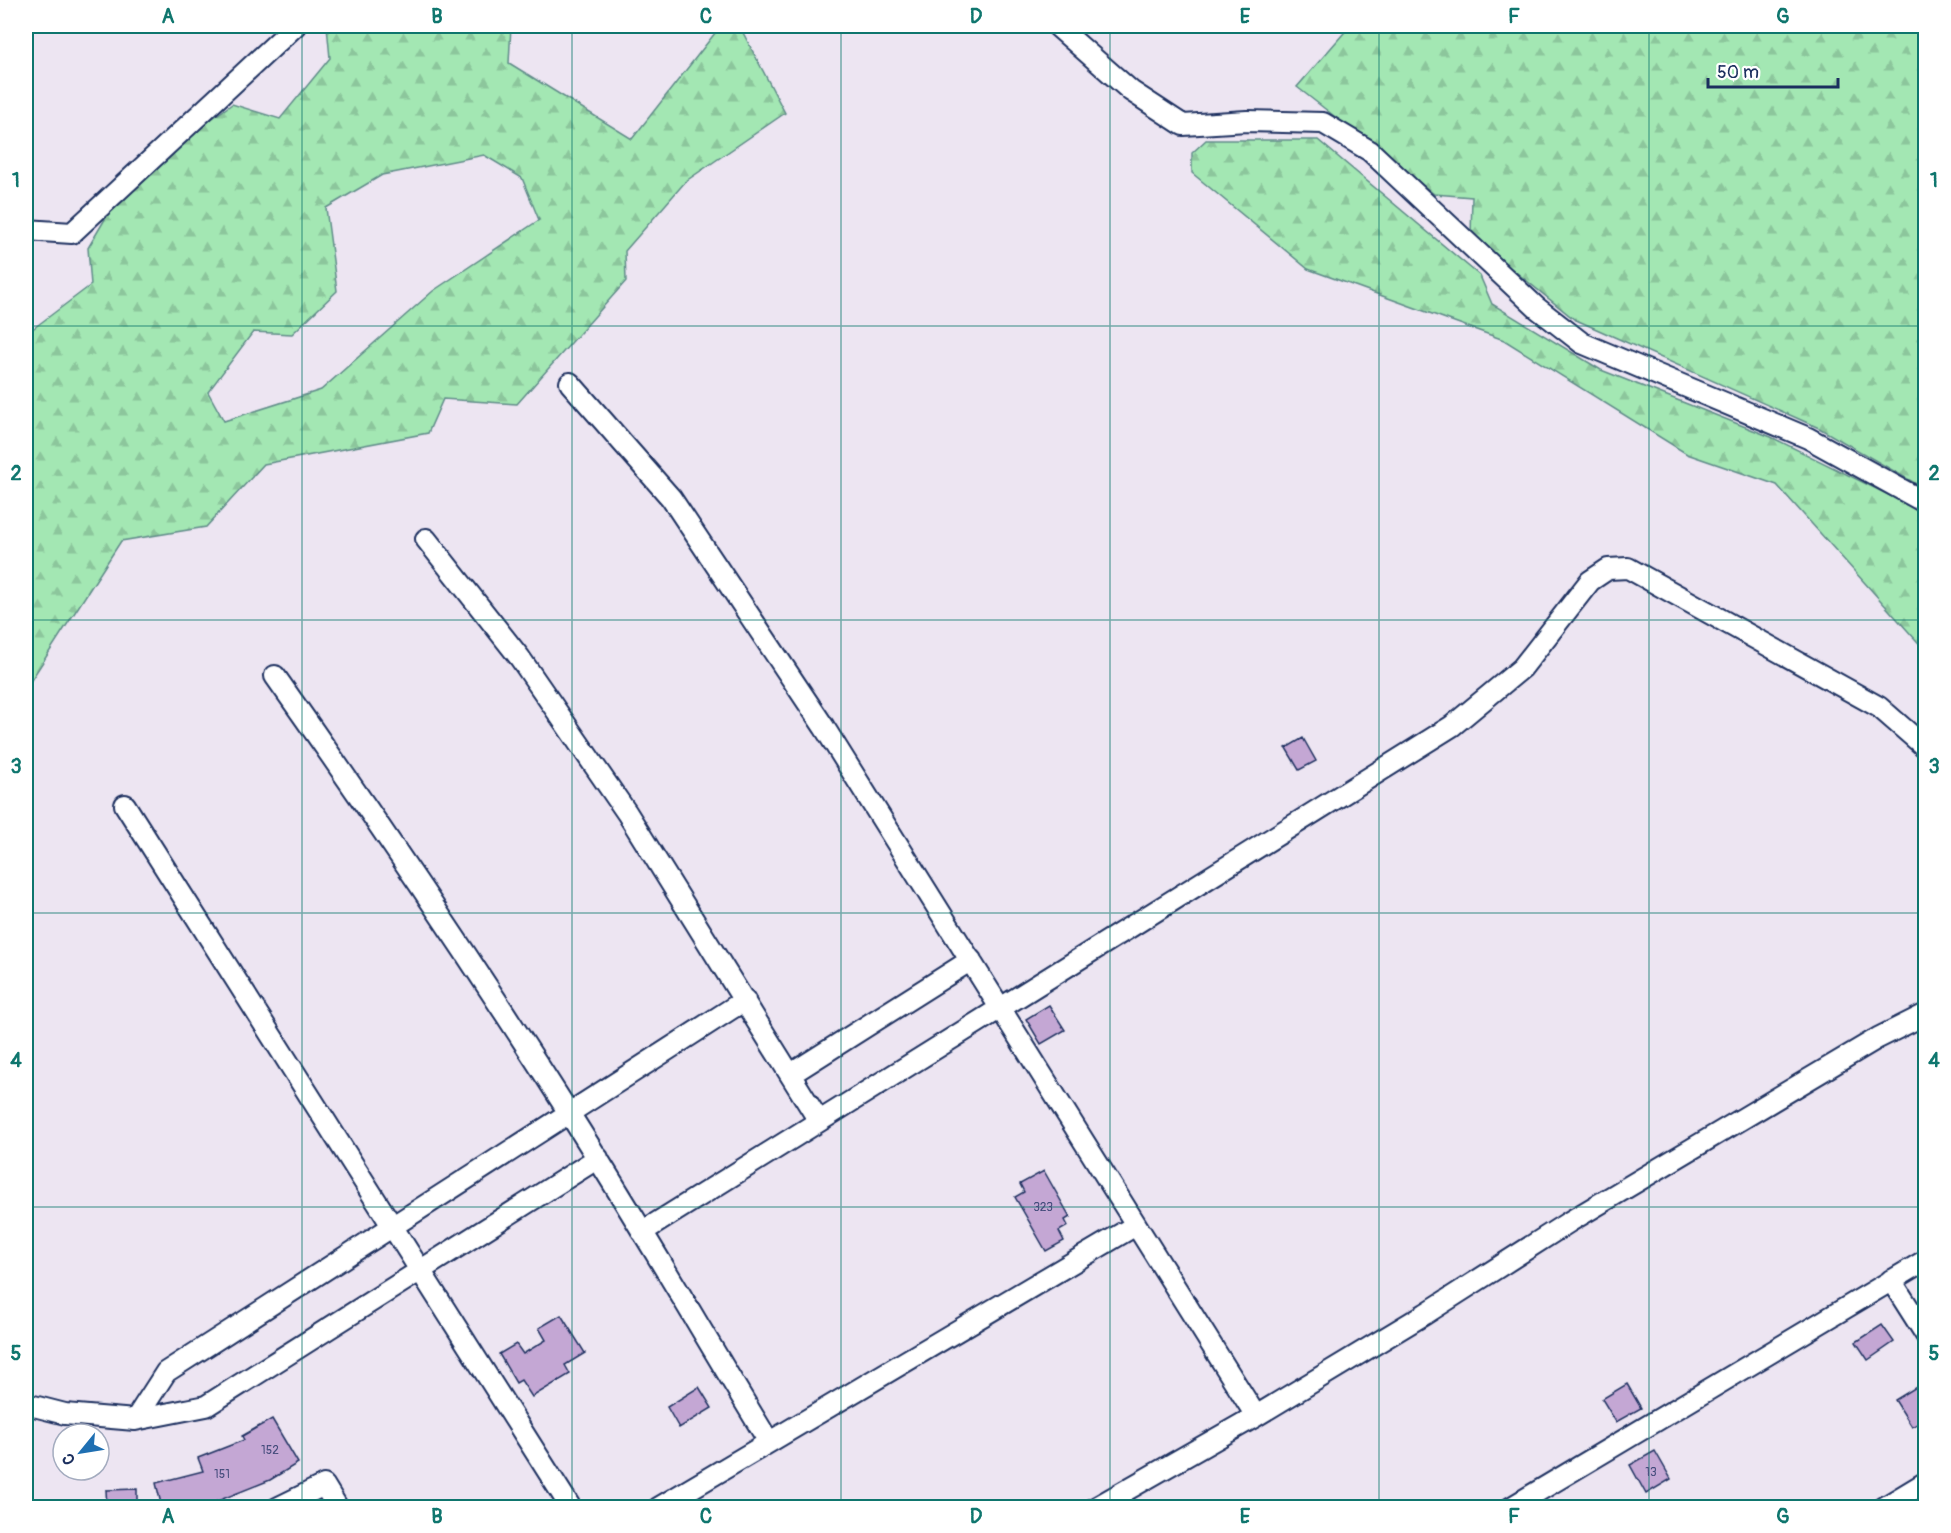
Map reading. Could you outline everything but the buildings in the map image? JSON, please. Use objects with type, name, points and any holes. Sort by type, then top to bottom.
[{"type":"street","points":[[26,230],[72,233],[295,26]]},
{"type":"street","points":[[1057,26],[1131,91],[1183,125],[1247,121],[1323,123],[1370,151],[1537,308],[1582,343],[1808,438],[1926,503]]},
{"type":"street","points":[[570,383],[671,498],[824,727],[1256,1416]]},
{"type":"street","points":[[426,539],[520,658],[627,813],[819,1121]]},
{"type":"street","points":[[642,1232],[1452,726],[1522,668],[1590,580],[1608,569],[1628,568],[1869,701],[1926,748]]},
{"type":"street","points":[[275,676],[364,802],[569,1112],[769,1442]]},
{"type":"street","points":[[125,805],[571,1508]]},
{"type":"street","points":[[791,1074],[971,960]]},
{"type":"street","points":[[135,1420],[166,1372],[745,1000]]},
{"type":"street","points":[[1095,1508],[1256,1416],[1425,1314],[1579,1216],[1878,1038],[1926,1014]]},
{"type":"street","points":[[26,1404],[65,1414],[135,1420],[206,1406],[598,1158]]},
{"type":"street","points":[[658,1508],[1136,1225]]},
{"type":"street","points":[[1510,1508],[1926,1260]]},
{"type":"street","points":[[1891,1280],[1926,1335]]},
{"type":"street","points":[[1883,1508],[1926,1482]]},
{"type":"street","points":[[277,1508],[324,1485],[338,1508]]},
{"type":"green space","points":[[327,26],[511,26],[509,63],[632,139],[719,28],[740,27],[785,113],[686,181],[625,251],[626,281],[517,404],[443,399],[428,433],[264,464],[206,527],[121,541],[26,688],[26,334],[91,285],[88,248],[128,180],[232,104],[280,119],[330,58]],"holes":[[[484,155],[522,178],[539,220],[433,291],[321,390],[224,421],[208,392],[253,332],[292,334],[337,291],[326,208],[382,175]]]},
{"type":"green space","points":[[1350,26],[1925,26],[1925,489],[1819,428],[1574,319],[1471,236],[1472,197],[1434,194],[1297,87]]},
{"type":"green space","points":[[1206,140],[1318,140],[1480,276],[1492,304],[1601,370],[1771,437],[1911,506],[1925,519],[1925,650],[1777,485],[1687,454],[1504,340],[1308,269],[1192,173],[1192,153]]}]
